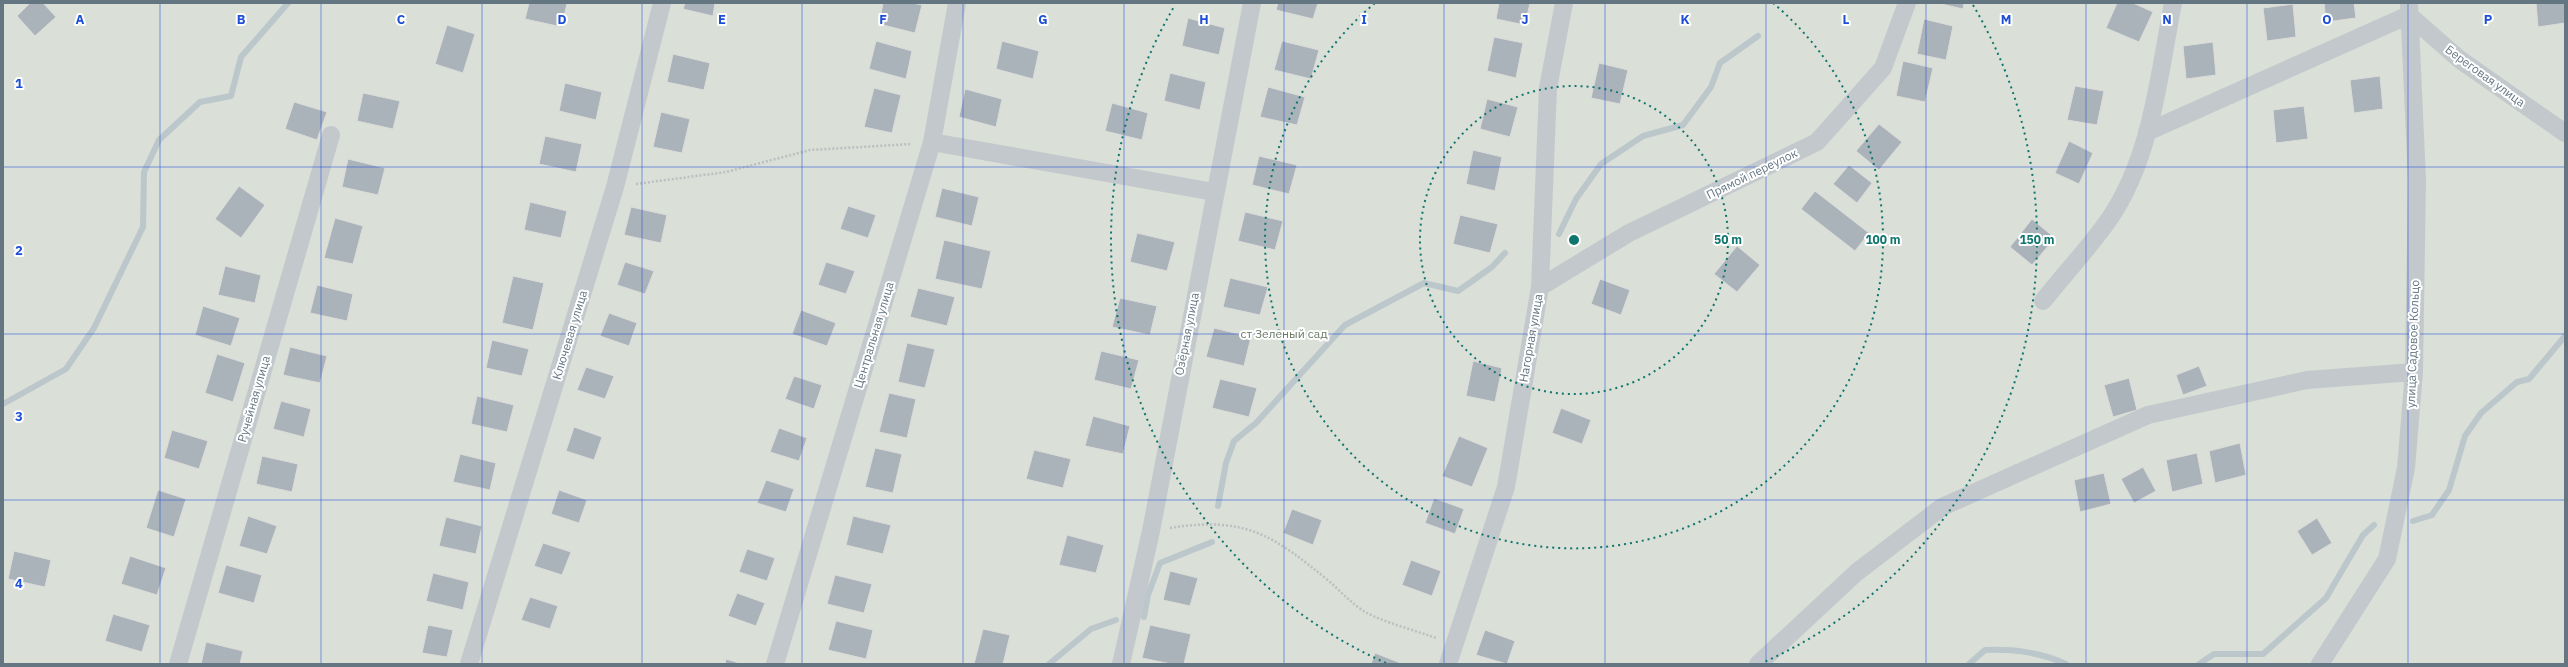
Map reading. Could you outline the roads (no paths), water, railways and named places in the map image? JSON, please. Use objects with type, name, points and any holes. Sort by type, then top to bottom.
[{"type":"street","name":"Ключевая улица","points":[[469,664],[615,187],[662,3]]},
{"type":"street","name":"Центральная улица","points":[[775,664],[932,142],[957,3]]},
{"type":"street","name":"Озёрная улица","points":[[1121,664],[1150,531],[1214,192],[1252,3]]},
{"type":"street","name":"Нагорная улица","points":[[1448,664],[1453,644],[1506,487],[1540,287],[1548,88],[1564,3]]},
{"type":"street","name":"Прямой переулок","points":[[1540,287],[1629,233],[1817,142],[1882,68],[1907,3]]},
{"type":"street","points":[[2043,301],[2110,217],[2135,170],[2147,132],[2173,3]]},
{"type":"street","points":[[2147,132],[2409,9]]},
{"type":"street","name":"Береговая улица","points":[[2409,9],[2460,59],[2565,133]]},
{"type":"street","name":"улица Садовое Кольцо","points":[[2320,664],[2387,559],[2406,468],[2414,372],[2417,180],[2409,9]]},
{"type":"street","name":"Ручейная улица","points":[[178,664],[331,135]]},
{"type":"street","points":[[932,142],[1214,192]]},
{"type":"street","points":[[1758,664],[1857,572],[1942,507],[2148,416],[2306,380],[2414,372]]},
{"type":"waterway","points":[[3,404],[66,369],[94,328],[143,227],[144,172],[159,140],[200,102],[231,96],[241,57],[288,3]]},
{"type":"waterway","points":[[1559,234],[1576,199],[1601,164],[1643,136],[1683,125],[1711,87],[1720,63],[1758,36]]},
{"type":"waterway","points":[[1218,506],[1226,463],[1234,441],[1256,423],[1345,325],[1424,283],[1458,291],[1492,267],[1505,253]]},
{"type":"waterway","points":[[2413,521],[2432,515],[2449,490],[2465,436],[2481,413],[2517,382],[2529,379],[2565,336]]},
{"type":"waterway","points":[[2199,664],[2214,654],[2263,654],[2326,598],[2363,535],[2374,525]]},
{"type":"waterway","points":[[1144,617],[1148,595],[1160,563],[1212,542]]},
{"type":"waterway","points":[[1049,664],[1091,629],[1116,620]]},
{"type":"waterway","points":[[1969,664],[1985,650],[2026,652],[2066,664]]},
{"type":"park label","name":"ст Зеленый сад","points":[[1284,334]]}]
